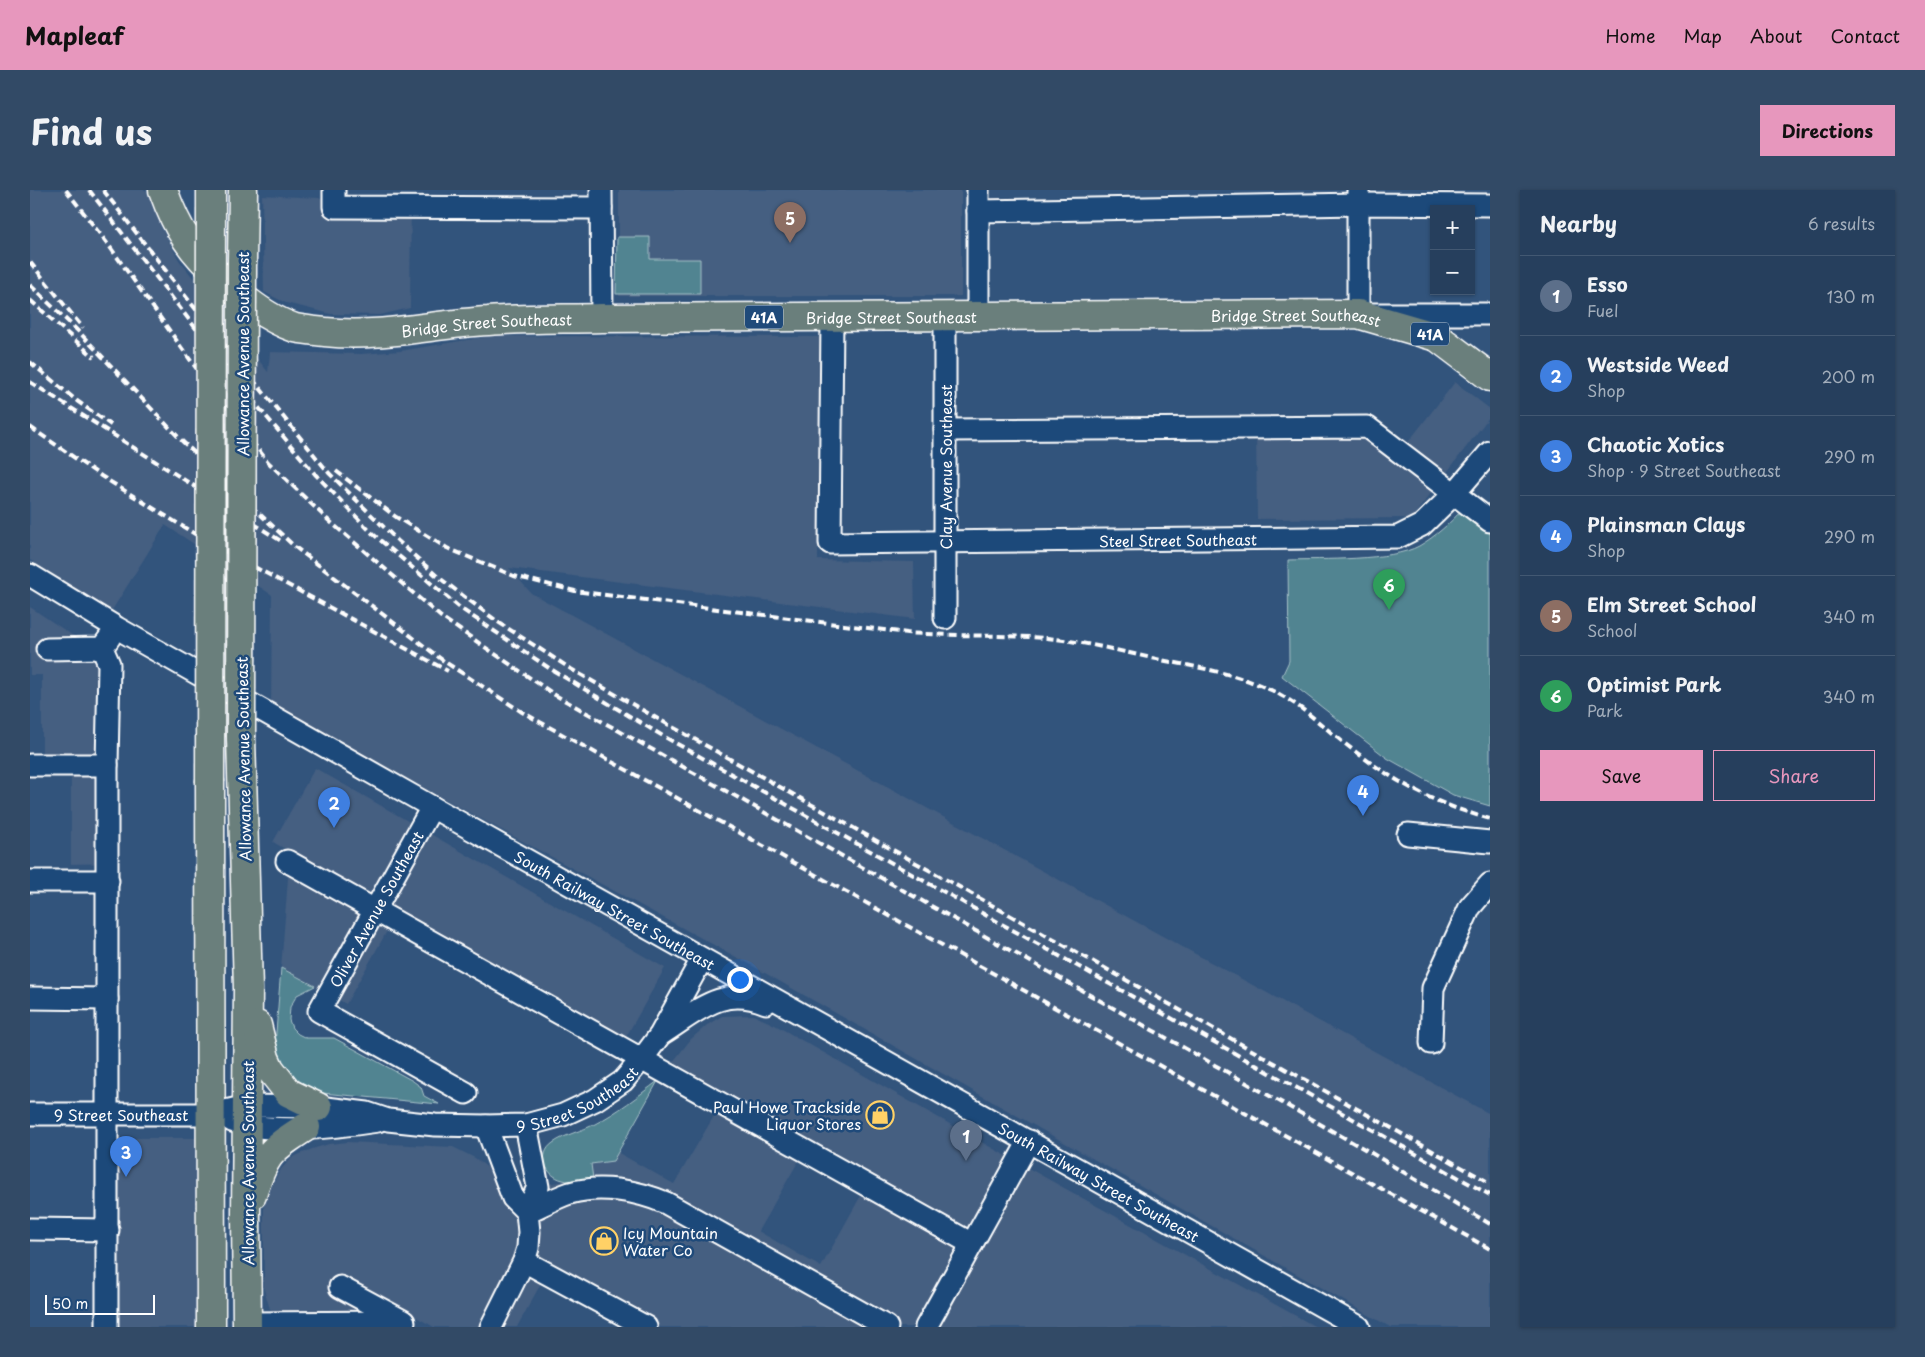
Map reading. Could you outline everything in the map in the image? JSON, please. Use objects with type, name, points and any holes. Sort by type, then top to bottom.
[{"type":"main road","name":"Bridge Street Southeast","points":[[163,190],[181,233],[197,256],[251,304],[275,319],[297,328],[343,334],[377,334],[489,320],[1358,314]]},
{"type":"main road","name":"Allowance Avenue Southeast","points":[[211,190],[211,1327]]},
{"type":"main road","name":"Allowance Avenue Southeast","points":[[243,190],[241,737],[248,989],[247,1325]]},
{"type":"main road","name":"41A","points":[[1358,314],[1437,336],[1490,377]]},
{"type":"main road","points":[[246,1213],[265,1160],[279,1145],[312,1117],[289,1093],[270,1069],[265,1058],[248,989]]},
{"type":"street","points":[[334,190],[334,207],[601,199],[602,318]]},
{"type":"street","points":[[978,190],[978,317]]},
{"type":"street","points":[[978,211],[1358,197],[1490,205]]},
{"type":"street","points":[[1358,197],[1358,314]]},
{"type":"street","name":"Bridge Street Southeast","points":[[1358,314],[1490,314]]},
{"type":"street","name":"Steel Street Southeast","points":[[832,317],[830,543],[1398,537],[1422,525],[1454,494],[1490,452]]},
{"type":"street","name":"Clay Avenue Southeast","points":[[945,317],[945,618]]},
{"type":"street","points":[[945,430],[1367,427],[1490,521]]},
{"type":"street","name":"South Railway Street Southeast","points":[[30,575],[117,628],[432,807],[1359,1327]]},
{"type":"street","points":[[102,648],[117,628]]},
{"type":"street","points":[[47,649],[102,648]]},
{"type":"street","points":[[102,648],[109,664],[107,765],[107,1327]]},
{"type":"street","points":[[30,765],[107,765]]},
{"type":"street","name":"Oliver Avenue Southeast","points":[[432,807],[319,1011],[466,1093]]},
{"type":"street","points":[[1408,834],[1490,842]]},
{"type":"street","points":[[287,861],[972,1244]]},
{"type":"street","points":[[30,881],[108,881]]},
{"type":"street","points":[[1430,1043],[1433,988],[1470,907],[1490,884]]},
{"type":"street","name":"9 Street Southeast","points":[[30,1114],[212,1114],[312,1117],[367,1113],[388,1120],[435,1125],[526,1125],[563,1115],[595,1100],[623,1081],[660,1035],[702,959]]},
{"type":"street","points":[[660,1035],[714,1001],[731,996],[754,998],[826,1028]]},
{"type":"street","points":[[30,998],[107,999]]},
{"type":"street","points":[[491,1327],[524,1261],[529,1232],[527,1212],[538,1186],[526,1125]]},
{"type":"street","points":[[486,1126],[513,1198],[527,1212]]},
{"type":"street","points":[[926,1327],[1029,1141]]},
{"type":"street","points":[[527,1212],[572,1192],[633,1191],[652,1197],[666,1203],[887,1327]]},
{"type":"street","points":[[30,1230],[108,1230]]},
{"type":"street","points":[[524,1261],[646,1327]]},
{"type":"street","points":[[340,1287],[409,1324]]},
{"type":"street","points":[[247,1325],[409,1324]]},
{"type":"shaded area","points":[[30,190],[146,190],[162,229],[179,260],[268,372],[270,352],[361,354],[400,351],[490,336],[820,337],[818,560],[914,562],[915,619],[509,568],[531,593],[1490,1114],[1490,1327],[1390,1327],[749,964],[271,705],[272,595],[165,525],[111,612],[30,560]]},
{"type":"shaded area","points":[[619,190],[961,190],[961,296],[619,296]]},
{"type":"shaded area","points":[[262,195],[338,199],[411,199],[410,308],[380,315],[331,314],[286,303],[264,292]]},
{"type":"shaded area","points":[[1455,382],[1490,409],[1490,416],[1412,518],[1257,519],[1256,433],[1386,432],[1405,446]]},
{"type":"shaded area","points":[[30,607],[117,665],[119,863],[71,864],[71,776],[42,775],[42,675],[30,675]]},
{"type":"shaded area","points":[[315,768],[665,968],[618,1051],[391,924],[346,1004],[281,968],[290,852],[273,842]]},
{"type":"shaded area","points":[[753,1015],[775,1025],[1008,1157],[1316,1327],[632,1327],[544,1278],[517,1327],[434,1327],[416,1317],[278,1314],[270,1309],[264,1290],[264,1207],[273,1183],[281,1169],[293,1157],[329,1144],[348,1142],[453,1147],[475,1158],[491,1170],[502,1191],[565,1181],[593,1179],[591,1164],[613,1161],[617,1152],[674,1184],[718,1109],[661,1077],[691,1039],[707,1025],[722,1016]],"holes":[[[801,1157],[864,1190],[821,1267],[758,1231]]]},
{"type":"shaded area","points":[[107,1138],[202,1138],[199,1327],[107,1327]]},
{"type":"green space","points":[[617,237],[650,237],[650,259],[700,259],[700,294],[616,294]]},
{"type":"green space","points":[[1463,509],[1490,530],[1490,806],[1453,795],[1387,758],[1282,676],[1289,661],[1288,560],[1374,557],[1407,551],[1431,538]]},
{"type":"green space","points":[[281,968],[315,986],[297,995],[290,1007],[289,1020],[292,1028],[298,1034],[306,1038],[334,1038],[413,1081],[421,1087],[424,1096],[439,1104],[322,1093],[288,1073],[281,1062],[275,1046]]},
{"type":"green space","points":[[658,1081],[613,1161],[591,1164],[593,1179],[567,1181],[557,1178],[552,1174],[545,1164],[544,1158],[548,1148],[553,1143],[603,1119],[628,1104]]},
{"type":"railway","points":[[66,190],[110,247],[206,382],[268,462],[327,519],[441,617],[555,695],[1368,1151],[1490,1224]]},
{"type":"railway","points":[[89,190],[237,382],[315,474],[373,534],[460,608],[549,668],[663,736],[1490,1195]]},
{"type":"railway","points":[[103,190],[194,307],[329,473],[398,541],[437,576],[498,622],[571,669],[660,720],[1490,1183]]},
{"type":"railway","points":[[30,262],[83,328]]},
{"type":"railway","points":[[30,285],[80,333],[182,441],[295,547],[445,662],[522,712],[1490,1249]]},
{"type":"railway","points":[[30,300],[94,357]]},
{"type":"railway","points":[[30,362],[77,401],[111,425]]},
{"type":"railway","points":[[30,382],[281,541]]},
{"type":"railway","points":[[30,427],[101,476],[208,542],[448,671]]},
{"type":"railway","points":[[336,471],[396,517],[447,548],[514,576],[575,591],[907,633],[1047,638],[1107,648],[1232,676],[1258,684],[1283,696],[1372,764],[1420,793],[1453,807],[1490,819]]},
{"type":"place","name":"Elm Street School","points":[[790,243]]},
{"type":"place","name":"Optimist Park","points":[[1389,610]]},
{"type":"place","name":"Plainsman Clays","points":[[1363,816]]},
{"type":"place","name":"Westside Weed","points":[[334,828]]},
{"type":"place","name":"Paul Howe Trackside Liquor Stores","points":[[880,1115]]},
{"type":"place","name":"Esso","points":[[966,1161]]},
{"type":"place","name":"Chaotic Xotics","points":[[126,1177]]},
{"type":"place","name":"Icy Mountain Water Co","points":[[604,1241]]}]
